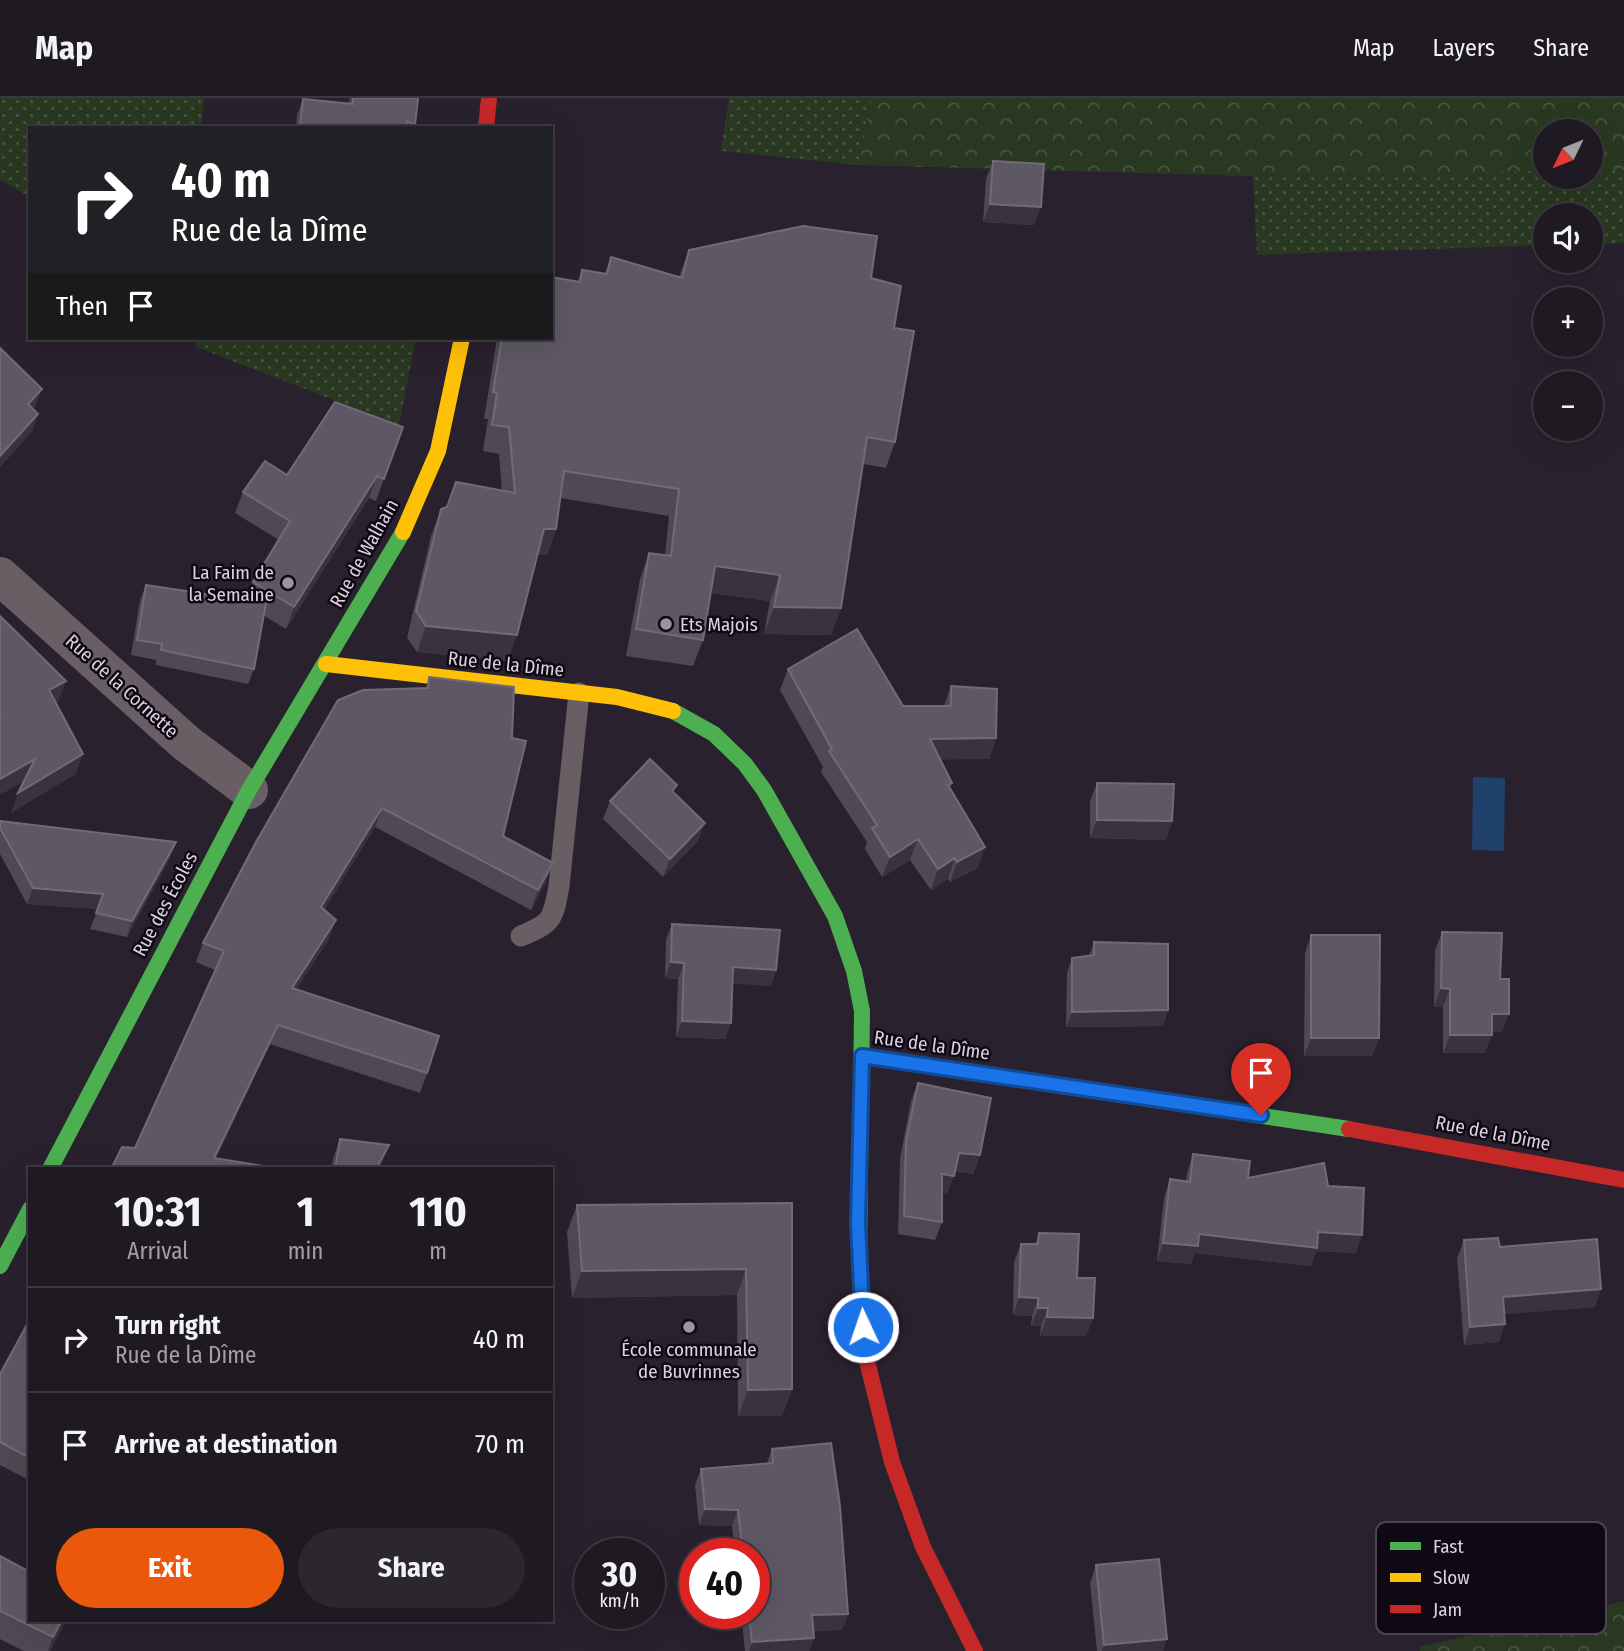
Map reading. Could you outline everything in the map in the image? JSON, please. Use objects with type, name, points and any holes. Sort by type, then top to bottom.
[{"type":"street","points":[[486,126],[489,98]]},
{"type":"street","name":"Rue de Walhain","points":[[326,664],[402,535],[438,451],[462,340]]},
{"type":"street","name":"Rue de la Cornette","points":[[0,576],[186,743],[248,790]]},
{"type":"street","name":"Rue de la Dîme","points":[[326,664],[617,697],[676,712],[714,734],[745,764],[783,822],[835,916],[860,1000],[862,1056],[1397,1136],[1624,1180]]},
{"type":"street","name":"Rue des Écoles","points":[[51,1167],[248,790],[326,664]]},
{"type":"street","points":[[862,1056],[858,1224],[865,1353],[892,1462],[923,1547],[975,1651]]},
{"type":"street","points":[[0,1266],[28,1213]]},
{"type":"lane","points":[[521,936],[541,928],[553,918],[559,887],[579,693]]},
{"type":"green space","points":[[0,98],[204,98],[201,126],[28,126],[28,196],[0,179]]},
{"type":"green space","points":[[729,98],[872,98],[859,165],[721,151]]},
{"type":"green space","points":[[872,98],[1624,98],[1624,170],[1603,171],[1603,119],[1533,119],[1533,171],[1253,176],[859,165]]},
{"type":"green space","points":[[1624,170],[1624,243],[1603,244],[1603,203],[1533,203],[1533,245],[1257,255],[1253,176],[1533,171],[1533,189],[1603,189],[1603,171]]},
{"type":"green space","points":[[195,340],[416,340],[399,425],[196,347]]},
{"type":"green space","points":[[1624,1601],[1624,1651],[1420,1651],[1419,1647],[1477,1634],[1606,1634],[1606,1605]]},
{"type":"water","points":[[1473,777],[1505,778],[1504,851],[1472,850]]},
{"type":"building","points":[[353,98],[418,98],[415,125],[407,121],[406,126],[300,126],[303,99],[353,104]]},
{"type":"building","points":[[993,161],[1044,164],[1041,207],[990,204]]},
{"type":"building","points":[[803,226],[877,236],[871,278],[901,286],[894,328],[914,331],[895,442],[867,437],[841,608],[774,607],[780,575],[715,566],[703,640],[636,629],[649,553],[671,556],[679,489],[564,471],[556,529],[544,529],[517,635],[426,626],[416,611],[441,509],[447,507],[456,482],[515,493],[509,427],[492,425],[497,393],[493,392],[502,340],[553,340],[553,277],[580,282],[582,270],[607,274],[611,257],[682,278],[689,250]]},
{"type":"building","points":[[0,348],[42,389],[28,404],[38,414],[0,456]]},
{"type":"building","points":[[335,402],[403,427],[384,479],[377,476],[294,607],[253,582],[290,521],[243,492],[265,461],[287,475]]},
{"type":"building","points":[[146,585],[266,603],[254,669],[161,650],[162,644],[137,640]]},
{"type":"building","points":[[0,616],[66,681],[49,690],[83,754],[18,793],[35,759],[0,779]]},
{"type":"building","points":[[857,629],[903,706],[951,706],[951,686],[997,689],[996,738],[930,739],[952,783],[948,785],[985,847],[957,862],[955,858],[938,869],[918,839],[890,857],[872,828],[877,825],[829,751],[832,749],[788,669]]},
{"type":"building","points":[[429,677],[514,687],[512,738],[526,741],[503,836],[553,863],[538,890],[382,808],[321,907],[336,920],[292,988],[439,1036],[427,1073],[278,1025],[214,1158],[270,1167],[112,1167],[122,1147],[135,1148],[224,951],[203,943],[256,842],[338,700],[363,690],[428,688]]},
{"type":"building","points":[[650,759],[677,785],[672,791],[705,823],[670,859],[610,801]]},
{"type":"building","points":[[1097,783],[1174,784],[1172,821],[1097,820]]},
{"type":"building","points":[[0,821],[176,842],[132,921],[96,913],[103,894],[33,888],[0,828]]},
{"type":"building","points":[[672,924],[780,930],[776,970],[733,967],[731,1023],[682,1021],[684,963],[671,962]]},
{"type":"building","points":[[1442,932],[1502,933],[1500,979],[1509,979],[1509,1014],[1492,1014],[1492,1035],[1450,1035],[1450,989],[1441,988]]},
{"type":"building","points":[[1311,935],[1380,935],[1379,1038],[1311,1038]]},
{"type":"building","points":[[1094,942],[1168,944],[1168,1010],[1072,1012],[1072,958],[1094,955]]},
{"type":"building","points":[[918,1083],[991,1098],[980,1155],[959,1153],[954,1176],[942,1174],[942,1222],[904,1216],[906,1141]]},
{"type":"building","points":[[340,1139],[389,1145],[377,1167],[335,1167]]},
{"type":"building","points":[[1193,1154],[1250,1161],[1248,1178],[1324,1163],[1328,1186],[1364,1188],[1362,1235],[1318,1232],[1317,1248],[1199,1234],[1198,1246],[1163,1243],[1170,1179],[1190,1182]]},
{"type":"building","points":[[792,1203],[792,1389],[748,1390],[746,1269],[582,1271],[577,1205]]},
{"type":"building","points":[[1039,1233],[1079,1234],[1077,1278],[1095,1278],[1093,1318],[1047,1317],[1048,1308],[1038,1308],[1038,1298],[1019,1297],[1021,1244],[1038,1244]]},
{"type":"building","points":[[1498,1238],[1500,1247],[1597,1239],[1601,1289],[1503,1297],[1505,1324],[1470,1327],[1464,1240]]},
{"type":"building","points":[[28,1323],[28,1457],[0,1442],[0,1374]]},
{"type":"building","points":[[831,1443],[840,1506],[848,1614],[812,1615],[814,1638],[752,1642],[751,1629],[770,1629],[770,1538],[741,1538],[738,1510],[705,1509],[701,1469],[773,1463],[772,1449]]},
{"type":"building","points":[[0,1556],[28,1571],[28,1622],[61,1622],[53,1637],[0,1611]]},
{"type":"building","points":[[1159,1559],[1167,1639],[1104,1645],[1096,1565]]},
{"type":"traffic: fast","points":[[51,1167],[249,790],[403,532]]},
{"type":"traffic: fast","points":[[673,711],[714,734],[745,764],[764,790],[835,916],[854,971],[862,1011],[859,1256]]},
{"type":"traffic: fast","points":[[862,1056],[1349,1129]]},
{"type":"traffic: fast","points":[[0,1266],[28,1213]]},
{"type":"traffic: slow","points":[[403,532],[438,451],[462,340]]},
{"type":"traffic: slow","points":[[326,664],[617,697],[673,711]]},
{"type":"traffic: jam","points":[[486,126],[489,98]]},
{"type":"traffic: jam","points":[[1349,1129],[1624,1180]]},
{"type":"traffic: jam","points":[[859,1256],[865,1353],[892,1462],[923,1547],[975,1651]]},
{"type":"place","name":"La Faim de la Semaine","points":[[288,583]]},
{"type":"place","name":"Ets Majois","points":[[666,624]]},
{"type":"place","name":"École communale de Buvrinnes","points":[[689,1327]]},
{"type":"route","points":[[863,1327],[858,1224],[862,1056],[1261,1115]]}]
